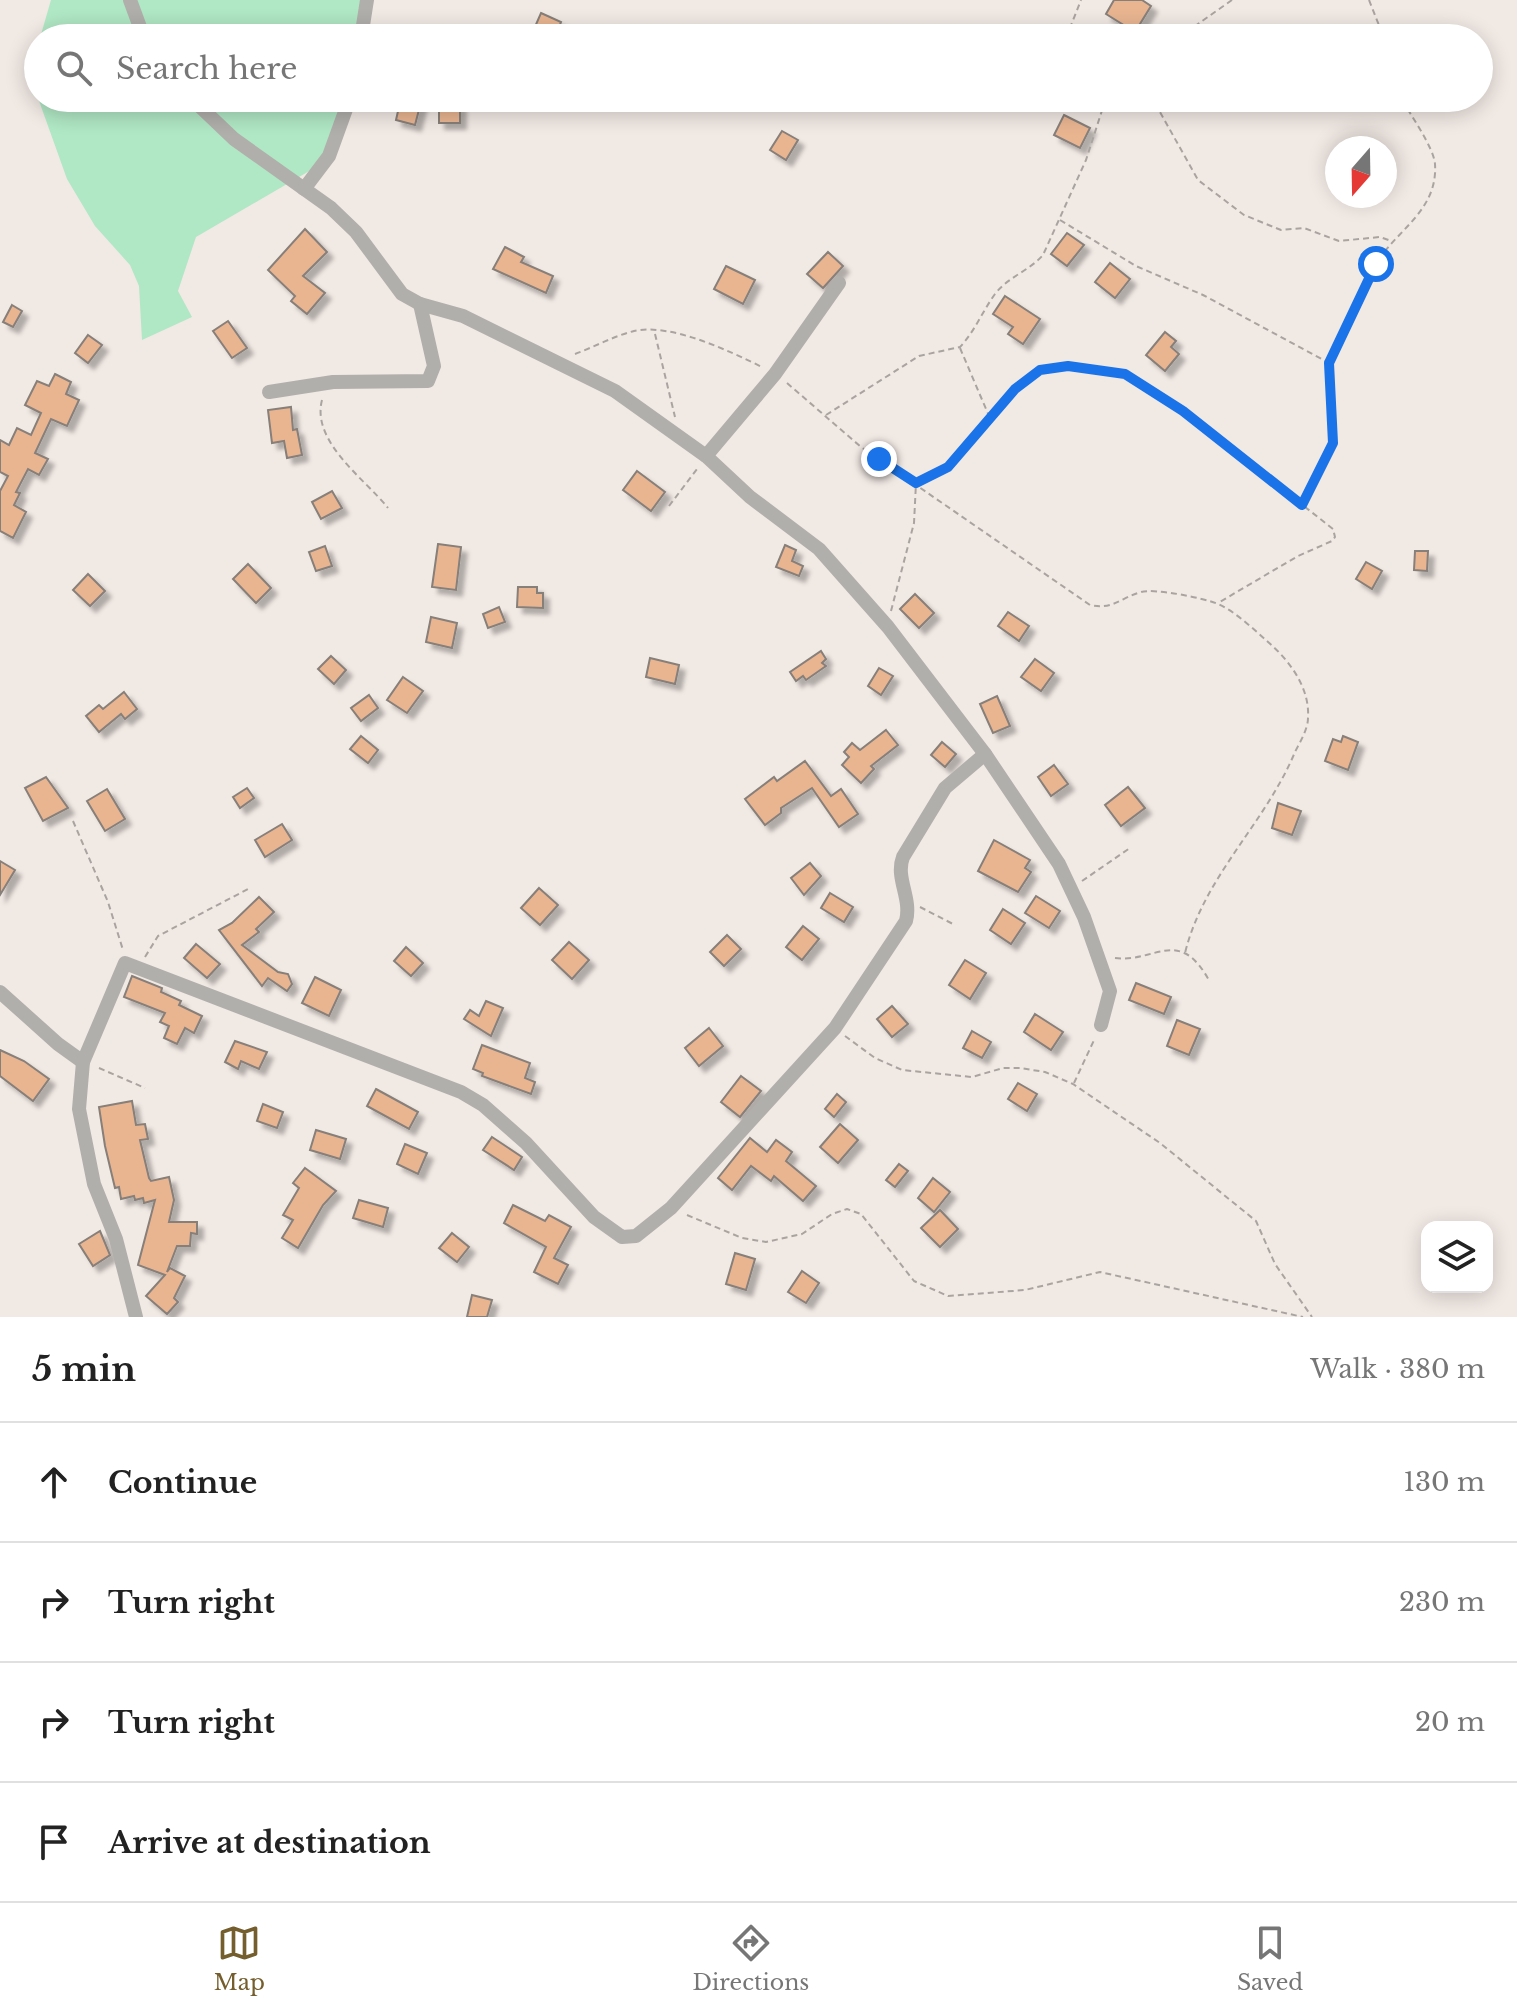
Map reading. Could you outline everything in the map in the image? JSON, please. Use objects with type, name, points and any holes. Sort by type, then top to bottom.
[{"type":"street","points":[[130,0],[139,24]]},
{"type":"street","points":[[363,24],[367,0]]},
{"type":"street","points":[[206,112],[234,139],[304,189],[356,232],[402,294],[420,304],[463,316],[615,391],[706,456],[750,497],[819,549],[888,627],[1030,815],[1071,888],[1098,955],[1110,991],[1101,1025]]},
{"type":"street","points":[[304,189],[329,156],[345,112]]},
{"type":"street","points":[[706,456],[775,374],[839,283]]},
{"type":"street","points":[[269,392],[333,382],[428,381],[434,366],[420,304]]},
{"type":"street","points":[[136,1317],[81,1129],[79,1109],[83,1062],[132,966],[461,1092],[526,1143],[594,1217],[622,1237],[648,1230],[671,1208],[835,1028],[906,921],[909,901],[899,868],[903,857],[945,788],[985,754]]},
{"type":"street","points":[[0,992],[83,1062]]},
{"type":"path","points":[[1072,24],[1081,0]]},
{"type":"path","points":[[1198,24],[1232,0]]},
{"type":"path","points":[[1369,0],[1378,24]]},
{"type":"path","points":[[825,415],[919,356],[960,347],[995,295],[1043,255],[1086,160],[1101,112]]},
{"type":"path","points":[[1160,112],[1198,180],[1244,215],[1281,230],[1304,228],[1339,241],[1380,237],[1392,241]]},
{"type":"path","points":[[1302,505],[1333,443],[1329,363],[1349,314],[1392,241],[1415,222],[1430,198],[1435,163],[1408,112]]},
{"type":"path","points":[[1060,220],[1136,266],[1203,295],[1329,363]]},
{"type":"path","points":[[553,363],[636,331],[654,331],[722,347],[775,374],[861,447],[1090,605],[1111,606],[1152,590],[1217,604],[1288,659],[1307,698],[1309,721],[1279,790],[1227,861],[1193,920],[1185,953]]},
{"type":"path","points":[[654,331],[681,437]]},
{"type":"path","points":[[960,347],[989,416]]},
{"type":"path","points":[[916,483],[948,467],[989,416],[1040,370],[1068,366],[1125,374],[1183,411],[1333,529],[1335,537],[1332,541],[1298,556],[1217,604]]},
{"type":"path","points":[[333,382],[320,402],[325,433],[388,508]]},
{"type":"path","points":[[669,506],[706,456]]},
{"type":"path","points":[[888,627],[914,523],[916,483]]},
{"type":"path","points":[[73,821],[132,966],[158,936],[250,888]]},
{"type":"path","points":[[1071,888],[1130,848]]},
{"type":"path","points":[[909,901],[953,924]]},
{"type":"path","points":[[1098,955],[1121,959],[1163,948],[1185,953],[1203,970],[1210,982]]},
{"type":"path","points":[[1073,1084],[1101,1025]]},
{"type":"path","points":[[835,1028],[875,1058],[902,1070],[972,1077],[1003,1068],[1020,1068],[1045,1072],[1073,1084],[1160,1143],[1256,1221],[1275,1264],[1312,1317]]},
{"type":"path","points":[[83,1062],[145,1088]]},
{"type":"path","points":[[671,1208],[742,1238],[766,1242],[802,1234],[832,1214],[847,1209],[861,1214],[914,1281],[948,1296],[1025,1290],[1100,1272],[1303,1317]]},
{"type":"green space","points":[[51,0],[368,0],[365,24],[44,24]]},
{"type":"green space","points":[[43,112],[346,112],[335,156],[196,237],[178,291],[192,317],[142,340],[139,286],[130,265],[95,226],[67,179]]},
{"type":"building","points":[[1114,0],[1142,0],[1151,6],[1140,24],[1122,24],[1106,14]]},
{"type":"building","points":[[541,13],[561,22],[560,24],[536,24]]},
{"type":"building","points":[[398,112],[418,112],[415,125],[396,120]]},
{"type":"building","points":[[439,112],[460,112],[460,123],[439,123]]},
{"type":"building","points":[[1064,115],[1090,128],[1080,148],[1054,135]]},
{"type":"building","points":[[782,131],[798,140],[786,160],[770,150]]},
{"type":"building","points":[[305,229],[327,252],[303,276],[325,293],[307,314],[291,301],[295,296],[268,270]]},
{"type":"building","points":[[1067,233],[1084,245],[1067,266],[1051,254]]},
{"type":"building","points":[[505,247],[524,257],[521,262],[553,276],[546,293],[493,269]]},
{"type":"building","points":[[828,252],[843,266],[823,288],[807,274]]},
{"type":"building","points":[[1110,263],[1130,279],[1115,298],[1095,282]]},
{"type":"building","points":[[726,266],[755,280],[743,304],[714,289]]},
{"type":"building","points":[[1005,296],[1040,319],[1023,344],[1008,334],[1013,327],[993,314]]},
{"type":"building","points":[[12,305],[22,311],[13,327],[3,322]]},
{"type":"building","points":[[228,321],[247,348],[232,358],[213,331]]},
{"type":"building","points":[[1165,332],[1176,341],[1171,347],[1179,354],[1165,371],[1146,355]]},
{"type":"building","points":[[88,335],[102,345],[88,363],[75,353]]},
{"type":"building","points":[[55,374],[71,382],[66,394],[79,400],[67,426],[51,419],[35,453],[48,459],[39,475],[28,469],[16,492],[20,493],[14,505],[26,512],[13,538],[0,531],[0,491],[8,476],[0,472],[0,440],[9,445],[17,428],[31,435],[41,413],[25,405],[37,381],[49,386]]},
{"type":"building","points":[[291,407],[293,430],[297,429],[302,455],[287,458],[284,441],[272,443],[268,410]]},
{"type":"building","points":[[637,471],[665,492],[651,511],[623,490]]},
{"type":"building","points":[[332,491],[342,508],[321,519],[312,502]]},
{"type":"building","points":[[438,544],[461,547],[456,590],[432,587]]},
{"type":"building","points":[[785,545],[796,550],[792,561],[803,566],[799,576],[776,567]]},
{"type":"building","points":[[325,546],[332,566],[316,571],[309,552]]},
{"type":"building","points":[[1415,551],[1428,551],[1427,571],[1414,570]]},
{"type":"building","points":[[1366,562],[1382,571],[1372,589],[1356,579]]},
{"type":"building","points":[[248,564],[271,588],[256,603],[233,579]]},
{"type":"building","points":[[88,574],[105,591],[90,606],[73,590]]},
{"type":"building","points":[[518,587],[537,587],[537,593],[543,593],[543,608],[517,607]]},
{"type":"building","points":[[915,594],[934,613],[919,628],[900,609]]},
{"type":"building","points":[[499,607],[505,622],[488,628],[483,614]]},
{"type":"building","points":[[1008,612],[1029,626],[1019,641],[998,626]]},
{"type":"building","points":[[431,617],[457,623],[452,648],[426,642]]},
{"type":"building","points":[[821,651],[826,659],[822,663],[826,666],[806,680],[803,676],[796,681],[790,672]]},
{"type":"building","points":[[331,656],[346,670],[334,684],[318,669]]},
{"type":"building","points":[[650,658],[679,665],[675,684],[646,677]]},
{"type":"building","points":[[1035,659],[1054,673],[1041,691],[1021,677]]},
{"type":"building","points":[[879,668],[893,676],[881,695],[868,686]]},
{"type":"building","points":[[403,677],[423,691],[407,713],[387,700]]},
{"type":"building","points":[[124,692],[137,709],[125,719],[121,714],[99,732],[86,716],[99,705],[103,709]]},
{"type":"building","points":[[369,695],[378,708],[361,721],[351,708]]},
{"type":"building","points":[[997,696],[1010,726],[993,733],[980,704]]},
{"type":"building","points":[[886,730],[898,745],[871,766],[874,769],[861,783],[842,765],[849,757],[844,752],[852,743],[860,750]]},
{"type":"building","points":[[361,736],[378,750],[368,763],[350,749]]},
{"type":"building","points":[[1343,736],[1358,742],[1348,770],[1325,761],[1333,739],[1341,742]]},
{"type":"building","points":[[942,742],[956,754],[945,767],[931,755]]},
{"type":"building","points":[[805,761],[831,796],[841,789],[858,814],[839,827],[812,788],[781,808],[781,813],[765,825],[745,799],[774,777],[777,781]]},
{"type":"building","points":[[1054,765],[1068,784],[1051,796],[1038,777]]},
{"type":"building","points":[[46,777],[68,808],[43,821],[25,788]]},
{"type":"building","points":[[1128,787],[1145,808],[1121,826],[1105,805]]},
{"type":"building","points":[[247,788],[254,798],[240,808],[233,797]]},
{"type":"building","points":[[107,789],[125,819],[105,831],[87,801]]},
{"type":"building","points":[[1278,803],[1301,811],[1292,835],[1272,828]]},
{"type":"building","points":[[282,824],[292,840],[265,857],[255,840]]},
{"type":"building","points":[[994,840],[1030,860],[1025,868],[1031,872],[1018,892],[978,871]]},
{"type":"building","points":[[0,861],[15,870],[0,895]]},
{"type":"building","points":[[810,863],[821,876],[804,895],[791,878]]},
{"type":"building","points":[[539,888],[558,905],[540,925],[521,908]]},
{"type":"building","points":[[830,893],[853,907],[844,922],[821,908]]},
{"type":"building","points":[[1036,896],[1060,911],[1049,928],[1025,913]]},
{"type":"building","points":[[259,897],[274,912],[256,929],[259,932],[242,945],[278,972],[288,974],[292,984],[287,991],[268,978],[262,986],[219,930],[232,923]]},
{"type":"building","points":[[1003,909],[1025,923],[1011,944],[990,930]]},
{"type":"building","points":[[803,926],[819,939],[802,960],[786,947]]},
{"type":"building","points":[[727,935],[741,949],[724,966],[710,952]]},
{"type":"building","points":[[569,942],[589,960],[572,979],[552,960]]},
{"type":"building","points":[[196,944],[220,964],[207,978],[184,958]]},
{"type":"building","points":[[406,947],[423,963],[411,976],[394,961]]},
{"type":"building","points":[[965,960],[986,973],[970,999],[949,985]]},
{"type":"building","points":[[132,976],[162,988],[161,992],[181,1001],[179,1005],[202,1016],[194,1033],[185,1028],[177,1044],[164,1038],[169,1026],[160,1022],[165,1013],[124,997]]},
{"type":"building","points":[[315,977],[341,990],[329,1016],[302,1003]]},
{"type":"building","points":[[1136,983],[1171,997],[1164,1014],[1129,1000]]},
{"type":"building","points":[[486,1001],[503,1008],[491,1036],[464,1019],[470,1010],[479,1016]]},
{"type":"building","points":[[892,1006],[908,1024],[892,1037],[877,1019]]},
{"type":"building","points":[[1035,1014],[1063,1032],[1051,1050],[1024,1032]]},
{"type":"building","points":[[1177,1020],[1200,1029],[1189,1055],[1167,1046]]},
{"type":"building","points":[[709,1028],[723,1046],[699,1066],[685,1048]]},
{"type":"building","points":[[972,1031],[991,1042],[982,1058],[963,1048]]},
{"type":"building","points":[[235,1041],[267,1052],[259,1069],[241,1061],[238,1069],[225,1062]]},
{"type":"building","points":[[482,1045],[530,1063],[525,1078],[535,1082],[531,1094],[482,1076],[483,1073],[473,1069]]},
{"type":"building","points":[[0,1050],[24,1061],[49,1079],[33,1101],[0,1076]]},
{"type":"building","points":[[741,1076],[761,1091],[740,1117],[721,1102]]},
{"type":"building","points":[[1018,1083],[1037,1094],[1027,1111],[1008,1099]]},
{"type":"building","points":[[376,1089],[418,1112],[409,1129],[367,1106]]},
{"type":"building","points":[[837,1094],[846,1102],[834,1117],[825,1109]]},
{"type":"building","points":[[132,1101],[136,1125],[145,1124],[148,1139],[140,1140],[149,1178],[151,1181],[169,1177],[174,1200],[169,1222],[197,1222],[197,1234],[191,1233],[190,1246],[177,1246],[167,1272],[170,1268],[185,1276],[174,1298],[178,1302],[167,1314],[146,1296],[165,1275],[138,1265],[155,1200],[144,1203],[143,1198],[135,1200],[134,1196],[121,1199],[119,1187],[115,1188],[105,1146],[99,1107]]},
{"type":"building","points":[[263,1104],[283,1112],[277,1128],[257,1121]]},
{"type":"building","points":[[840,1124],[858,1140],[838,1163],[820,1147]]},
{"type":"building","points":[[316,1130],[346,1139],[340,1159],[310,1150]]},
{"type":"building","points":[[492,1137],[522,1157],[514,1170],[483,1150]]},
{"type":"building","points":[[750,1138],[767,1152],[776,1140],[792,1152],[786,1161],[816,1186],[803,1201],[774,1176],[771,1181],[751,1166],[732,1190],[718,1178]]},
{"type":"building","points":[[405,1144],[427,1153],[418,1174],[397,1164]]},
{"type":"building","points":[[899,1164],[908,1171],[895,1187],[886,1180]]},
{"type":"building","points":[[305,1168],[336,1191],[323,1205],[298,1248],[282,1238],[293,1220],[283,1215],[299,1188],[293,1183]]},
{"type":"building","points":[[933,1178],[950,1192],[934,1212],[918,1198]]},
{"type":"building","points":[[359,1200],[388,1208],[383,1227],[353,1218]]},
{"type":"building","points":[[513,1205],[545,1221],[549,1215],[571,1227],[554,1258],[568,1265],[558,1284],[534,1272],[546,1247],[504,1223]]},
{"type":"building","points":[[940,1210],[958,1229],[940,1247],[921,1228]]},
{"type":"building","points":[[100,1231],[110,1255],[93,1266],[79,1244]]},
{"type":"building","points":[[452,1233],[469,1247],[457,1262],[439,1248]]},
{"type":"building","points":[[735,1253],[755,1259],[746,1290],[726,1284]]},
{"type":"building","points":[[802,1271],[819,1283],[806,1303],[788,1292]]},
{"type":"building","points":[[472,1295],[492,1300],[487,1317],[467,1317]]},
{"type":"route","points":[[879,459],[916,483],[948,467],[1015,389],[1040,370],[1068,366],[1125,374],[1146,386],[1183,411],[1302,505],[1333,443],[1329,418],[1329,363],[1349,314],[1376,264]]}]
